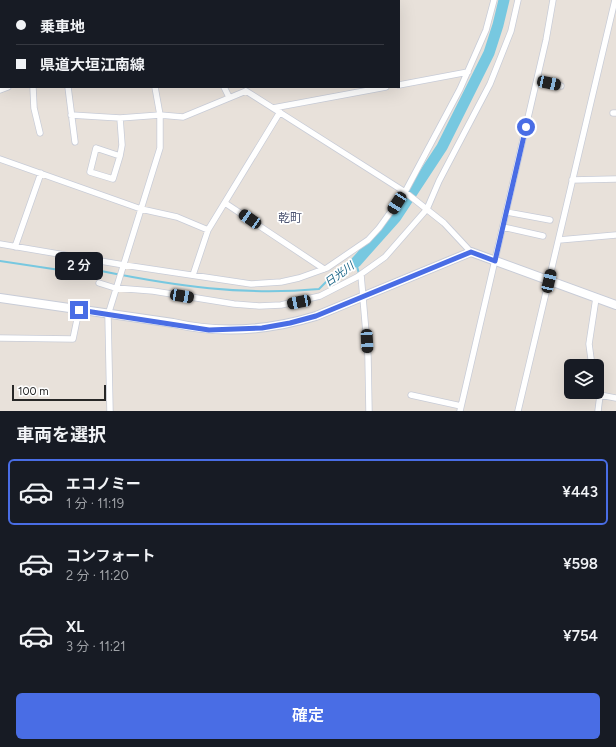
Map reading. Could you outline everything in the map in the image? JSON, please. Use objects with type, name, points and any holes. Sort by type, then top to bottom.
[{"type":"main road","points":[[0,298],[209,330],[262,328],[316,316],[471,252],[616,305]]},
{"type":"street","points":[[0,244],[123,266],[233,282],[269,284],[299,278],[324,269],[368,240],[406,193],[468,72],[486,30],[494,0]]},
{"type":"street","points":[[99,283],[116,287],[153,291],[234,304],[259,306],[281,305],[320,296],[361,275],[385,257],[426,208],[438,181],[490,84],[511,31],[518,0]]},
{"type":"street","points":[[411,395],[460,408],[537,81],[551,17],[553,0]]},
{"type":"street","points":[[518,411],[615,0]]},
{"type":"street","points":[[400,85],[468,72]]},
{"type":"street","points":[[537,81],[561,86]]},
{"type":"street","points":[[33,88],[34,108],[40,133]]},
{"type":"street","points":[[68,88],[75,142]]},
{"type":"street","points":[[110,411],[108,314],[160,148],[160,115],[155,88]]},
{"type":"street","points":[[224,88],[229,97]]},
{"type":"street","points":[[273,108],[381,88]]},
{"type":"street","points":[[71,115],[120,118],[160,115],[183,117],[246,89],[273,108],[406,193],[444,223],[471,252]]},
{"type":"street","points":[[193,275],[208,230],[280,112]]},
{"type":"street","points":[[120,118],[122,145],[120,156],[113,179],[90,172],[96,148],[120,156]]},
{"type":"street","points":[[0,159],[141,209],[177,218],[208,230]]},
{"type":"street","points":[[15,247],[41,173]]},
{"type":"street","points":[[572,180],[616,179]]},
{"type":"street","points":[[225,203],[324,269]]},
{"type":"street","points":[[507,212],[550,220]]},
{"type":"street","points":[[503,227],[543,236]]},
{"type":"street","points":[[559,240],[616,234]]},
{"type":"street","points":[[361,275],[364,296],[369,411]]},
{"type":"street","points":[[591,359],[589,344],[596,298]]},
{"type":"street","points":[[0,338],[73,339],[79,310]]},
{"type":"street","points":[[604,396],[616,398]]},
{"type":"street","points":[[598,411],[600,399]]},
{"type":"waterway","name":"日光川","points":[[356,262],[396,217],[442,147],[489,53],[504,0]]},
{"type":"waterway","name":"日光川","points":[[0,261],[93,275],[101,271],[183,285],[263,291],[319,289],[327,281],[333,279],[356,262],[359,274]]},
{"type":"district","name":"乾町","points":[[290,218]]},
{"type":"route","points":[[79,310],[173,323],[192,328],[209,330],[262,328],[316,316],[431,267],[471,252],[495,261],[526,127]]}]
